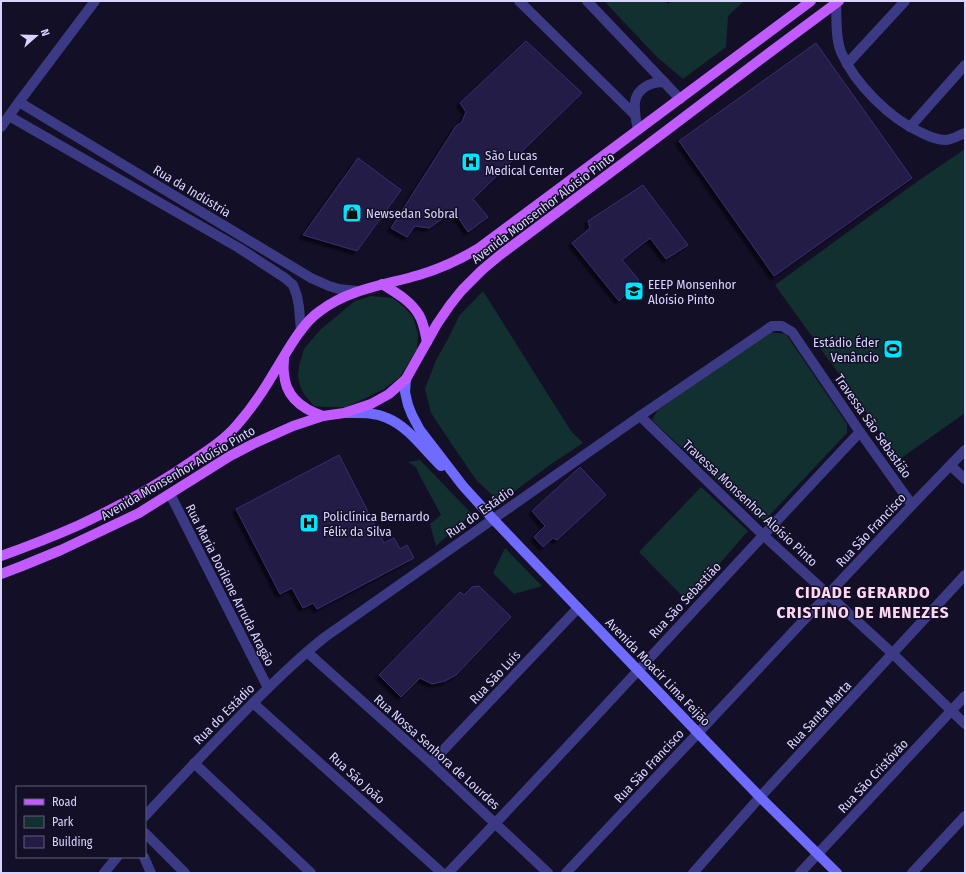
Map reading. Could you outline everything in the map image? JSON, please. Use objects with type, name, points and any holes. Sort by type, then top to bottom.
[{"type":"main road","name":"Avenida Monsenhor Aloísio Pinto","points":[[1,556],[77,526],[115,508],[181,469],[219,442],[236,427],[251,409],[301,331],[310,319],[319,312],[357,292],[419,275],[473,252],[811,1]]},
{"type":"main road","name":"Avenida Monsenhor Aloísio Pinto","points":[[1,574],[28,564],[139,513],[230,456],[253,444],[293,426],[323,416],[344,412],[371,404],[389,394],[406,379],[437,324],[450,305],[462,290],[482,270],[838,2]]},
{"type":"main road","points":[[382,284],[403,297],[419,314],[424,326],[427,342]]},
{"type":"main road","points":[[284,356],[284,374],[287,389],[295,401],[305,409],[323,416]]},
{"type":"main road","points":[[406,379],[405,392],[412,415],[420,430],[463,486]]},
{"type":"main road","points":[[344,412],[386,417],[399,424],[434,460],[463,486]]},
{"type":"main road","name":"Avenida Moacir Lima Feijão","points":[[463,486],[698,734],[837,873]]},
{"type":"street","points":[[1,127],[95,1]]},
{"type":"street","points":[[519,1],[635,115]]},
{"type":"street","points":[[587,1],[680,99]]},
{"type":"street","points":[[847,64],[905,1]]},
{"type":"street","points":[[838,2],[837,36],[840,50],[856,78],[879,103],[910,127],[930,137],[945,140],[965,132]]},
{"type":"street","points":[[910,127],[965,65]]},
{"type":"street","points":[[638,130],[635,115],[635,100],[638,94],[642,89],[652,83],[664,82]]},
{"type":"street","name":"Rua da Indústria","points":[[19,102],[311,278],[334,287],[357,292]]},
{"type":"street","name":"Rua da Indústria","points":[[9,116],[239,248],[285,278],[293,285],[297,296],[301,331]]},
{"type":"street","name":"Rua do Estádio","points":[[146,815],[194,763],[268,688],[307,652],[331,633],[640,416],[772,326],[782,326]]},
{"type":"street","name":"Travessa São Sebastião","points":[[782,326],[792,332],[912,505]]},
{"type":"street","name":"Travessa Monsenhor Aloísio Pinto","points":[[640,416],[763,535],[893,654],[965,724]]},
{"type":"street","name":"Rua São Sebastião","points":[[448,873],[860,432]]},
{"type":"street","name":"Rua São Francisco","points":[[566,873],[965,450]]},
{"type":"street","points":[[951,466],[965,479]]},
{"type":"street","name":"Rua Maria Dorilene Arruda Aragão","points":[[170,494],[268,688]]},
{"type":"street","name":"Rua Santa Marta","points":[[693,873],[760,797],[965,575]]},
{"type":"street","name":"Rua São Luís","points":[[431,763],[578,608]]},
{"type":"street","name":"Rua Nossa Senhora de Lourdes","points":[[307,652],[431,763],[548,873]]},
{"type":"street","name":"Rua São Cristóvão","points":[[800,873],[965,696]]},
{"type":"street","name":"Rua São João","points":[[253,703],[442,873]]},
{"type":"street","points":[[194,763],[311,873]]},
{"type":"street","points":[[912,873],[965,816]]},
{"type":"street","points":[[146,834],[184,873]]},
{"type":"street","points":[[104,873],[116,858]]},
{"type":"street","points":[[144,858],[151,873]]},
{"type":"green space","points":[[604,1],[665,1],[668,4],[671,1],[744,1],[728,16],[726,47],[683,79],[657,57]]},
{"type":"green space","name":"Estádio Éder Venâncio","points":[[965,149],[965,413],[900,459],[775,285],[918,181]]},
{"type":"green space","points":[[483,291],[571,431],[583,443],[500,502],[477,481],[431,413],[425,389],[436,360],[459,316]]},
{"type":"green space","points":[[371,296],[393,298],[413,317],[418,334],[417,349],[400,377],[384,389],[346,407],[314,406],[304,394],[300,386],[298,376],[304,349],[320,330],[355,301]]},
{"type":"green space","points":[[769,332],[786,334],[847,424],[847,433],[765,520],[757,518],[652,420],[657,411]]},
{"type":"green space","points":[[420,460],[472,514],[436,546],[430,524],[441,515],[416,467],[408,462]]},
{"type":"green space","points":[[701,487],[748,531],[687,601],[639,552]]},
{"type":"green space","points":[[505,548],[542,586],[514,594],[493,573]]},
{"type":"building","name":"São Lucas Medical Center","points":[[526,41],[582,93],[473,199],[488,217],[468,232],[454,211],[429,228],[415,226],[407,237],[391,228],[456,126],[462,122],[466,112],[460,103]]},
{"type":"building","points":[[816,43],[912,178],[774,276],[679,141]]},
{"type":"building","name":"Newsedan Sobral","points":[[358,158],[401,190],[357,251],[303,235]]},
{"type":"building","points":[[643,185],[688,245],[666,259],[650,238],[622,260],[639,280],[619,301],[572,243],[590,228],[588,221]]},
{"type":"building","name":"Policlínica Bernardo Félix da Silva","points":[[339,455],[384,543],[394,538],[400,549],[407,545],[414,558],[317,609],[313,603],[303,608],[292,588],[280,594],[236,509]]},
{"type":"building","points":[[580,467],[606,495],[557,540],[553,538],[543,547],[534,537],[545,526],[532,511]]},
{"type":"building","points":[[479,586],[511,617],[456,675],[445,681],[432,684],[420,678],[401,697],[379,675],[460,592],[464,595],[472,587]]},
{"type":"place","name":"São Lucas Medical Center","points":[[471,162]]},
{"type":"place","name":"Newsedan Sobral","points":[[352,213]]},
{"type":"place","name":"EEEP Monsenhor Aloísio Pinto","points":[[634,291]]},
{"type":"place","name":"Estádio Éder Venâncio","points":[[893,349]]},
{"type":"place","name":"Policlínica Bernardo Félix da Silva","points":[[309,523]]},
{"type":"district","name":"CIDADE GERARDO CRISTINO DE MENEZES","points":[[863,602]]}]
